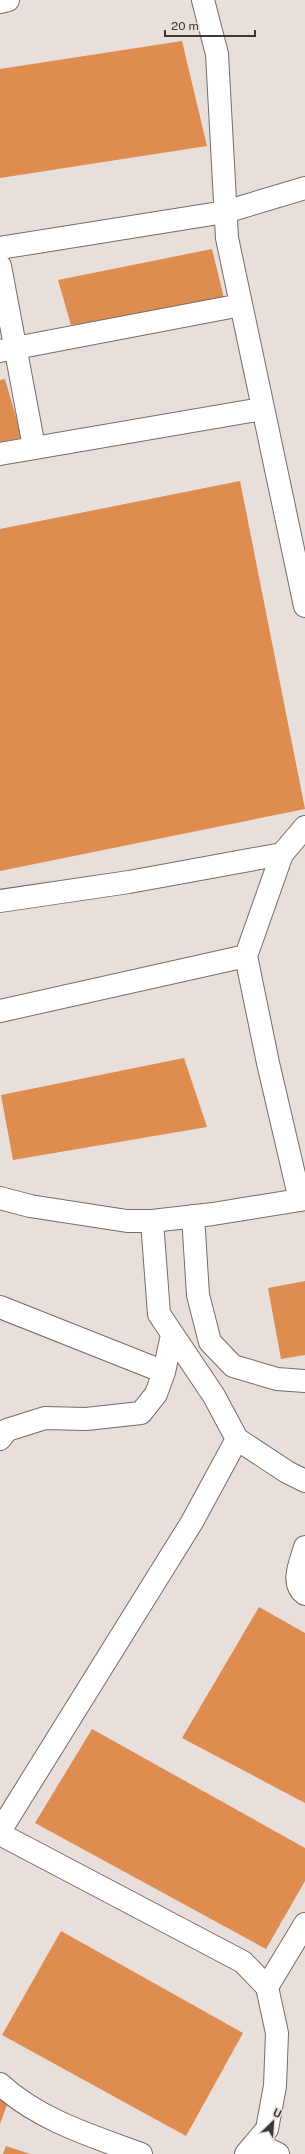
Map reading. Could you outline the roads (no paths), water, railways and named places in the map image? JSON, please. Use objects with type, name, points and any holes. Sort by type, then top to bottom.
[{"type":"street","points":[[0,2],[8,0]]},
{"type":"street","points":[[203,0],[217,54],[227,238],[262,409],[305,606]]},
{"type":"street","points":[[0,248],[226,212],[305,188]]},
{"type":"street","points":[[0,266],[8,349],[34,447]]},
{"type":"street","points":[[8,349],[241,305]]},
{"type":"street","points":[[0,454],[262,409]]},
{"type":"street","points":[[0,1198],[30,1206],[120,1220],[152,1221],[302,1199],[268,1063],[246,956],[282,854],[305,827]]},
{"type":"street","points":[[0,901],[128,882],[282,854]]},
{"type":"street","points":[[0,1011],[246,956]]},
{"type":"street","points":[[193,1216],[198,1295],[210,1342],[233,1366],[277,1379],[305,1381]]},
{"type":"street","points":[[152,1221],[159,1314],[214,1396],[237,1439],[287,1472],[305,1481]]},
{"type":"street","points":[[0,1307],[164,1372]]},
{"type":"street","points":[[0,1439],[7,1430],[45,1418],[86,1419],[141,1413],[156,1394],[164,1372],[172,1335]]},
{"type":"street","points":[[0,1831],[192,1522],[237,1439]]},
{"type":"street","points":[[305,1547],[297,1580],[300,1590],[305,1594]]},
{"type":"street","points":[[0,1834],[243,1962],[267,1987],[277,2034],[275,2086],[267,2129],[251,2148],[278,2154]]},
{"type":"street","points":[[267,1987],[305,1924]]},
{"type":"street","points":[[0,2084],[16,2099],[73,2129],[141,2154]]}]
